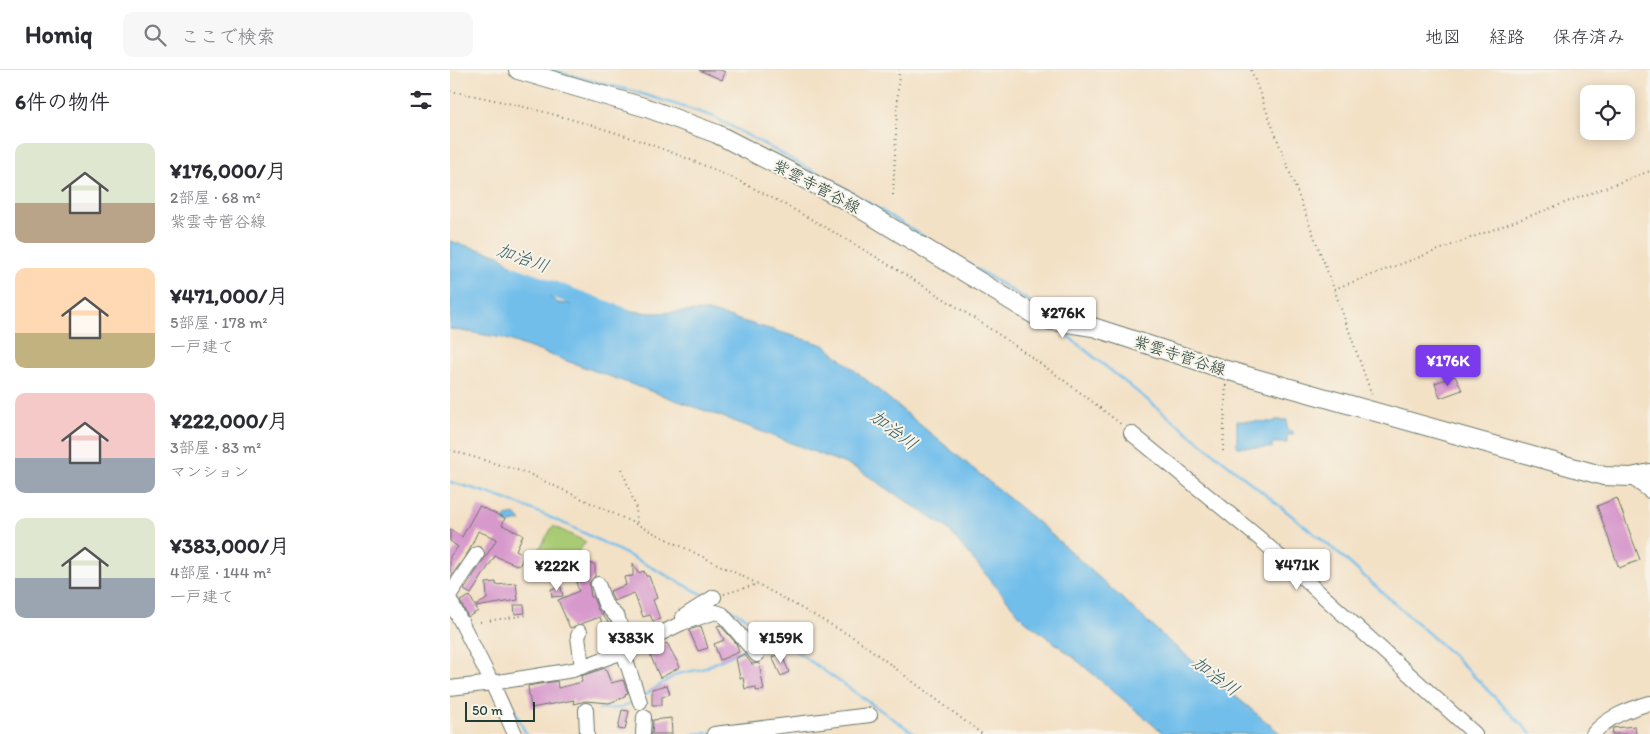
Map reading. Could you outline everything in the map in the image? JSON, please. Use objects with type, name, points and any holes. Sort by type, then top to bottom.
[{"type":"main road","name":"紫雲寺菅谷線","points":[[518,70],[647,108],[717,134],[851,202],[1041,319],[1093,327],[1226,370],[1604,476],[1631,477],[1650,473]]},
{"type":"street","points":[[1131,433],[1258,538],[1475,734]]},
{"type":"street","points":[[1631,477],[1650,491]]},
{"type":"street","points":[[478,554],[451,601],[515,734]]},
{"type":"street","points":[[598,584],[605,604],[618,618],[625,651],[640,702]]},
{"type":"street","points":[[670,628],[676,621],[711,599]]},
{"type":"street","points":[[450,688],[492,683],[582,667],[625,651],[670,628],[716,612],[722,614],[757,655]]},
{"type":"street","points":[[580,632],[578,636],[582,667]]},
{"type":"street","points":[[1593,734],[1598,728],[1625,710],[1650,703]]},
{"type":"street","points":[[586,710],[587,734]]},
{"type":"street","points":[[714,734],[870,715]]},
{"type":"street","points":[[643,734],[644,717]]},
{"type":"path","points":[[893,195],[899,70]]},
{"type":"path","points":[[1251,70],[1334,289],[1378,412]]},
{"type":"path","points":[[450,90],[546,112],[655,147],[702,164],[789,206],[981,322],[1131,433]]},
{"type":"path","points":[[1334,289],[1650,171]]},
{"type":"path","points":[[1224,451],[1226,370]]},
{"type":"path","points":[[450,450],[527,473],[637,524],[758,584],[858,640],[982,734]]},
{"type":"path","points":[[622,469],[636,508],[637,524]]},
{"type":"path","points":[[711,599],[758,584]]},
{"type":"path","points":[[480,622],[528,615]]},
{"type":"green space","points":[[553,526],[586,542],[560,574],[543,564],[538,551]]},
{"type":"water","points":[[450,241],[499,255],[558,303],[651,313],[708,311],[824,345],[1040,524],[1170,642],[1281,734],[1164,734],[1073,657],[1023,619],[947,528],[856,468],[742,424],[503,338],[450,329]]},
{"type":"water","points":[[1275,420],[1287,420],[1287,430],[1293,431],[1293,435],[1287,435],[1287,443],[1272,443],[1272,448],[1237,447],[1237,421],[1274,422]]},
{"type":"water","points":[[515,514],[521,521],[505,524],[505,516]]},
{"type":"building","points":[[699,70],[720,70],[725,72],[722,80]]},
{"type":"building","points":[[1455,376],[1462,390],[1440,398],[1435,383]]},
{"type":"building","points":[[1617,498],[1640,560],[1619,568],[1597,506]]},
{"type":"building","points":[[479,506],[505,518],[502,525],[523,535],[516,550],[525,555],[519,566],[495,556],[471,594],[464,590],[497,539],[478,531],[469,551],[450,578],[450,556],[458,547],[450,541],[450,530],[462,537]]},
{"type":"building","points":[[585,563],[594,564],[595,566],[595,576],[589,583],[591,597],[593,597],[598,610],[610,624],[603,627],[600,617],[570,628],[558,600],[579,591],[576,582],[583,581]]},
{"type":"building","points":[[633,563],[638,573],[644,571],[646,576],[649,576],[657,598],[653,600],[660,619],[653,621],[650,615],[643,617],[634,593],[614,601],[613,599],[610,591],[626,585],[624,577],[633,576]]},
{"type":"building","points":[[496,582],[496,585],[516,583],[518,600],[476,607],[478,611],[468,617],[460,601],[470,596],[475,606],[487,599],[486,583]]},
{"type":"building","points":[[561,587],[563,596],[552,597],[551,589]]},
{"type":"building","points":[[514,605],[524,605],[525,613],[515,614]]},
{"type":"building","points":[[720,625],[736,643],[739,652],[720,660],[714,644],[724,640],[717,626]]},
{"type":"building","points":[[701,626],[708,648],[698,651],[689,630]]},
{"type":"building","points":[[667,643],[680,667],[660,678],[649,652]]},
{"type":"building","points":[[781,653],[789,672],[781,676],[772,657]]},
{"type":"building","points":[[744,654],[752,664],[759,663],[764,690],[756,691],[756,687],[745,689],[743,678],[740,678],[736,658]]},
{"type":"building","points":[[605,668],[611,683],[623,680],[628,693],[625,694],[625,697],[609,703],[586,701],[573,704],[574,700],[531,708],[528,686],[557,681],[558,688],[582,682],[581,676]]},
{"type":"building","points":[[667,685],[670,694],[662,696],[662,705],[652,705],[652,689]]},
{"type":"building","points":[[622,710],[629,711],[625,730],[618,729]]},
{"type":"building","points":[[671,718],[672,734],[652,734],[653,720]]},
{"type":"building","points":[[1635,726],[1636,734],[1612,734],[1613,728]]},
{"type":"waterway","points":[[550,70],[633,91],[712,116],[841,186],[1047,312]]},
{"type":"waterway","name":"加治川","points":[[512,274],[622,315]]},
{"type":"waterway","points":[[1064,333],[1337,552],[1455,657],[1531,734]]},
{"type":"waterway","points":[[450,482],[517,503],[549,517],[613,547],[706,596]]},
{"type":"waterway","points":[[717,602],[754,622],[915,734]]},
{"type":"waterway","points":[[746,631],[752,621]]},
{"type":"waterway","points":[[643,696],[677,674],[702,669],[745,649]]},
{"type":"waterway","points":[[487,659],[498,675]]},
{"type":"waterway","points":[[450,680],[481,676]]},
{"type":"waterway","points":[[504,688],[526,734]]},
{"type":"waterway","points":[[599,709],[621,708],[632,702]]},
{"type":"waterway","points":[[693,734],[711,733]]}]
